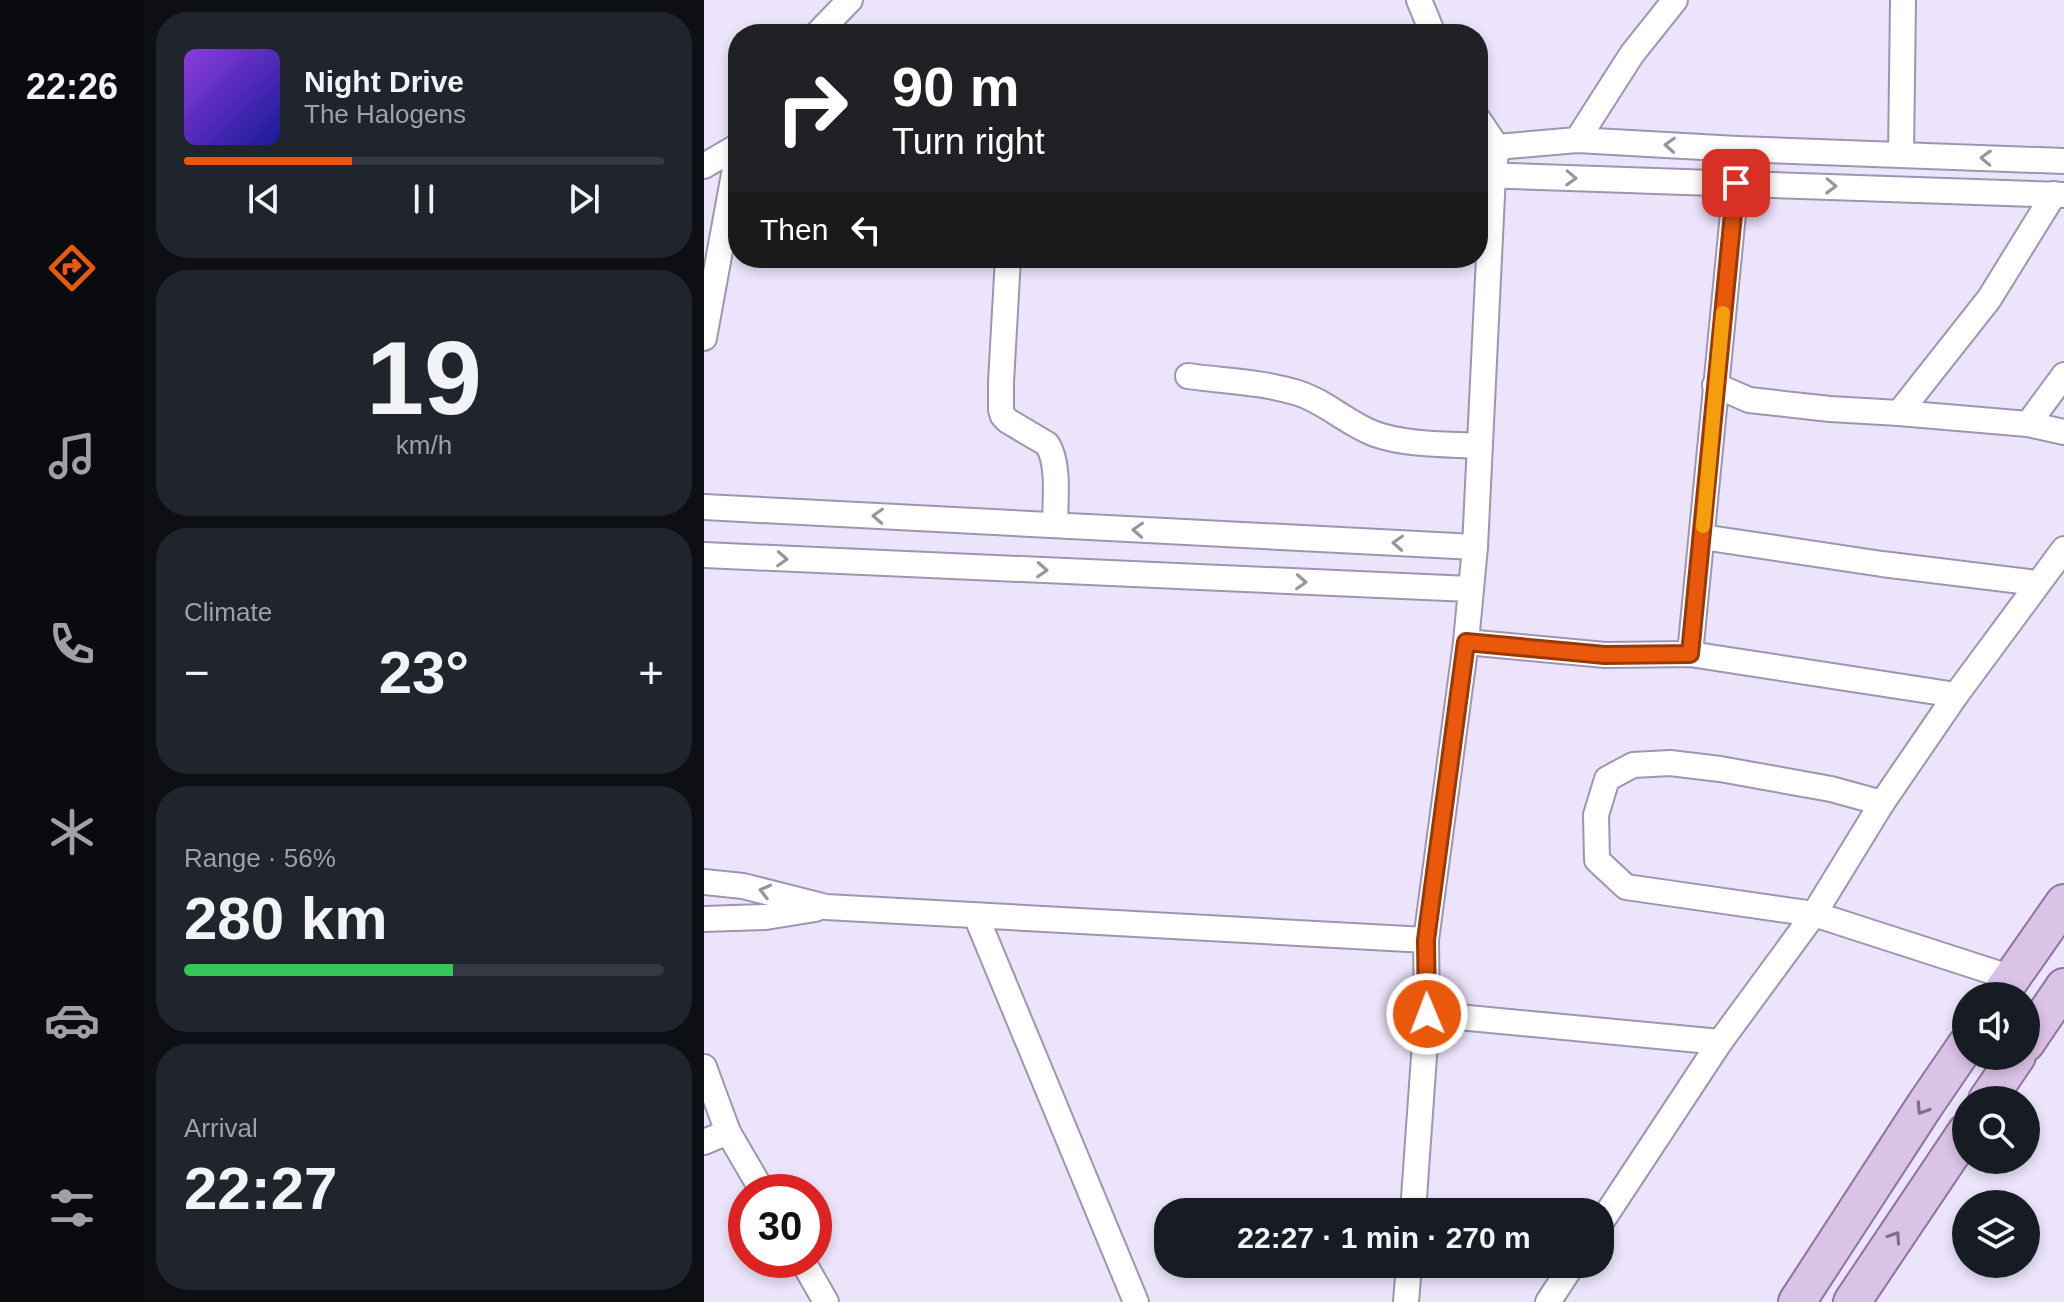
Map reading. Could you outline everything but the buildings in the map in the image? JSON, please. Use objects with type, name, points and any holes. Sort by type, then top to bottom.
[{"type":"main road","points":[[2009,982],[2064,903]]},
{"type":"main road","points":[[2040,1022],[2064,987]]},
{"type":"main road","points":[[1797,1302],[1952,1066]]},
{"type":"main road","points":[[1852,1302],[1952,1153]]},
{"type":"street","points":[[827,24],[850,0]]},
{"type":"street","points":[[1419,0],[1429,24]]},
{"type":"street","points":[[1577,140],[1632,54],[1675,0]]},
{"type":"street","points":[[1901,155],[1903,0]]},
{"type":"street","points":[[1488,147],[1577,140],[2064,161]]},
{"type":"street","points":[[704,166],[728,154]]},
{"type":"street","points":[[1488,175],[2059,195]]},
{"type":"street","points":[[1690,654],[1736,183]]},
{"type":"street","points":[[1899,413],[1989,299],[2059,195]]},
{"type":"street","points":[[704,338],[728,205]]},
{"type":"street","points":[[1007,268],[1001,410],[1008,421],[1050,448],[1054,465],[1055,525]]},
{"type":"street","points":[[1414,1198],[1427,1014],[1426,940],[1466,642],[1475,547],[1484,268]]},
{"type":"street","points":[[2028,424],[2064,375]]},
{"type":"street","points":[[1188,376],[1284,389],[1302,395],[1378,435],[1480,446]]},
{"type":"street","points":[[1715,385],[1749,400],[2028,424],[2064,432]]},
{"type":"street","points":[[704,507],[1475,547]]},
{"type":"street","points":[[1702,537],[2037,583]]},
{"type":"street","points":[[1614,1203],[1720,1042],[1814,914],[1882,803],[1956,695],[2064,549]]},
{"type":"street","points":[[704,555],[1470,589]]},
{"type":"street","points":[[1466,642],[1605,655],[1690,654],[1956,695]]},
{"type":"street","points":[[1882,803],[1818,786],[1720,769],[1670,763],[1633,765],[1607,779],[1596,815],[1597,860],[1626,887],[1814,914],[1993,982]]},
{"type":"street","points":[[704,882],[743,886],[826,907],[1426,940]]},
{"type":"street","points":[[704,919],[766,917],[826,907]]},
{"type":"street","points":[[976,916],[1136,1302]]},
{"type":"street","points":[[1427,1014],[1720,1042]]},
{"type":"street","points":[[704,1067],[728,1132],[752,1174]]},
{"type":"street","points":[[704,1142],[728,1132]]},
{"type":"street","points":[[812,1278],[826,1302]]},
{"type":"street","points":[[1406,1302],[1408,1278]]},
{"type":"street","points":[[1548,1302],[1564,1278]]},
{"type":"slow traffic","points":[[1703,526],[1723,313]]},
{"type":"route","points":[[1427,1014],[1426,940],[1466,642],[1605,655],[1690,654],[1736,183]]}]
